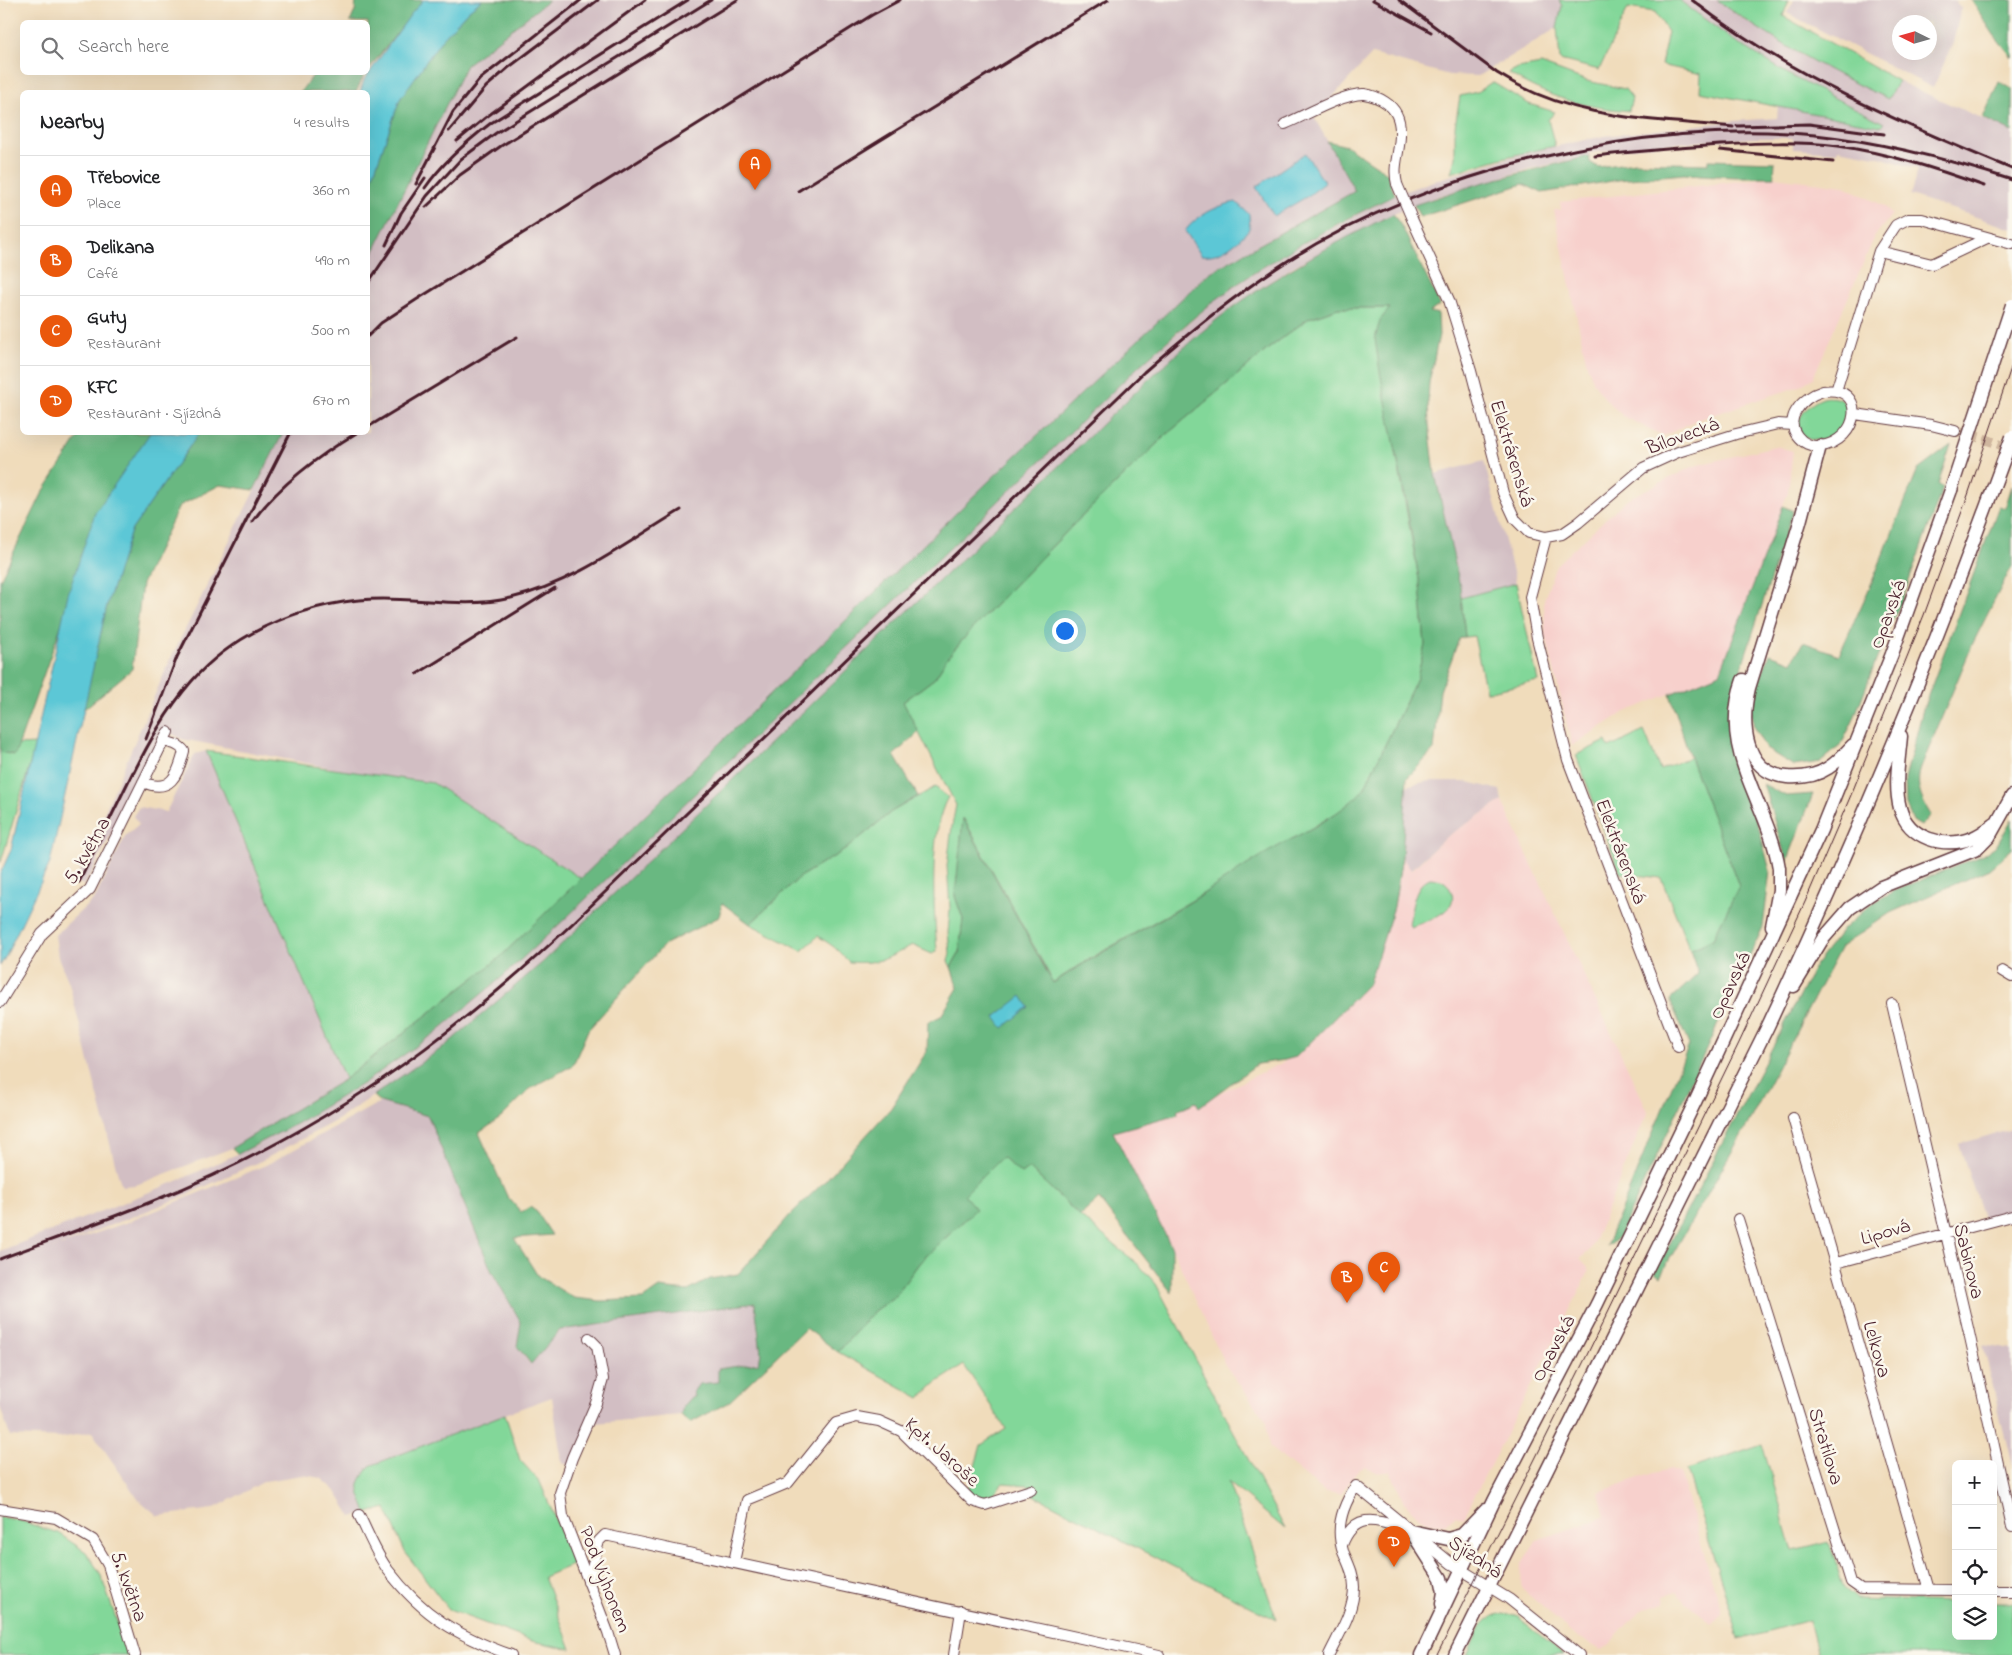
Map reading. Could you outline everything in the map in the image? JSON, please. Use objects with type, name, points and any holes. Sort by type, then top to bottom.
[{"type":"main road","name":"Opavská","points":[[1421,1655],[1494,1501],[1597,1304],[1766,951],[1821,830],[1859,739],[1914,594],[1951,490],[2012,305]]},
{"type":"main road","points":[[1455,1655],[1767,1028],[1825,903],[1902,725],[1948,610],[2012,437]]},
{"type":"main road","points":[[1820,446],[1800,522],[1747,696],[1745,712],[1748,744],[1760,766],[1770,773],[1797,778],[1812,775],[1832,766],[1859,739]]},
{"type":"main road","points":[[1766,630],[1741,685],[1735,724],[1739,752],[1779,868],[1778,899],[1766,951]]},
{"type":"main road","points":[[1902,725],[1898,795],[1900,810],[1911,828],[1931,840],[1953,842],[1972,838],[1997,823]]},
{"type":"main road","points":[[1767,1028],[1822,940],[1850,908],[1881,887],[1972,852],[1986,841],[2012,796]]},
{"type":"main road","points":[[1411,1531],[1448,1539],[1462,1535],[1494,1501]]},
{"type":"main road","points":[[1411,1531],[1441,1578],[1444,1592],[1441,1614]]},
{"type":"street","name":"Elektrárenská","points":[[1285,124],[1351,96],[1363,94],[1380,98],[1394,110],[1400,123],[1400,138],[1394,169],[1398,184],[1449,300],[1471,371],[1503,493],[1514,519],[1530,533],[1546,537],[1530,597],[1537,638],[1568,760],[1678,1047]]},
{"type":"street","points":[[1836,391],[1880,251],[1896,225],[1908,219],[1922,219],[2012,244]]},
{"type":"street","points":[[1880,251],[1932,264],[1987,238]]},
{"type":"street","points":[[1823,391],[1842,393],[1850,400],[1855,414],[1853,423],[1845,434],[1836,441],[1820,446],[1811,446],[1802,442],[1796,435],[1792,425],[1796,411],[1808,398],[1823,391]]},
{"type":"street","points":[[1855,414],[1931,424],[1955,431]]},
{"type":"street","name":"Bílovecká","points":[[1546,537],[1562,534],[1578,524],[1643,468],[1678,452],[1736,434],[1778,424],[1792,425]]},
{"type":"street","name":"5. května","points":[[0,1002],[42,934],[90,888],[165,737],[181,748],[184,752],[170,784],[151,786],[143,782]]},
{"type":"street","points":[[2002,971],[2012,977]]},
{"type":"street","name":"Sabinova","points":[[1892,1004],[1968,1328],[2012,1527]]},
{"type":"street","name":"Lelkova","points":[[1794,1118],[1929,1590]]},
{"type":"street","name":"Lipová","points":[[1836,1263],[2012,1216]]},
{"type":"street","name":"Stratilova","points":[[1738,1219],[1851,1582],[1861,1589],[1952,1590]]},
{"type":"street","name":"Pod Výhonem","points":[[589,1338],[597,1346],[603,1379],[596,1403],[564,1476],[560,1493],[563,1516],[608,1632],[615,1655]]},
{"type":"street","name":"Kpt. Jaroše","points":[[734,1562],[747,1500],[788,1483],[836,1423],[850,1419],[857,1418],[879,1422],[901,1432],[972,1501],[985,1505],[1031,1490]]},
{"type":"street","name":"Sjízdná","points":[[1342,1546],[1340,1535],[1342,1515],[1346,1503],[1356,1486],[1452,1564],[1462,1568],[1490,1587],[1578,1654]]},
{"type":"street","name":"5. května","points":[[0,1509],[56,1518],[93,1540],[108,1566],[136,1655]]},
{"type":"street","points":[[359,1515],[386,1568],[418,1602],[440,1622],[477,1643],[511,1655]]},
{"type":"street","points":[[1329,1655],[1350,1611],[1354,1596],[1353,1577],[1342,1546],[1350,1529],[1357,1523],[1377,1520],[1411,1531]]},
{"type":"street","points":[[588,1582],[599,1542],[605,1535],[1159,1655]]},
{"type":"street","points":[[1997,1591],[2012,1591]]},
{"type":"street","points":[[954,1655],[961,1611]]},
{"type":"shaded area","points":[[549,0],[1559,0],[1562,6],[1557,28],[1478,76],[1449,75],[1372,54],[1314,117],[1355,191],[1209,273],[987,483],[582,879],[433,783],[353,772],[182,739],[163,729],[91,874],[83,885],[75,881],[169,662],[282,435],[370,435],[370,259],[466,65]]},
{"type":"shaded area","points":[[1679,0],[1717,0],[1743,19],[1804,57],[1888,98],[1898,81],[2012,132],[2012,229],[1910,195],[1918,169],[1876,156],[1838,149],[1837,152],[1793,149],[1793,138],[1754,138],[1664,144],[1589,153],[1589,156],[1529,169],[1438,196],[1402,210],[1364,229],[1294,266],[1227,311],[1150,378],[578,929],[512,990],[445,1046],[337,1120],[265,1159],[182,1197],[51,1249],[128,1222],[266,1165],[380,1102],[428,1116],[492,1272],[521,1322],[517,1346],[530,1364],[559,1330],[755,1302],[761,1353],[759,1363],[718,1369],[719,1382],[683,1406],[681,1415],[596,1423],[574,1467],[562,1463],[552,1397],[505,1414],[370,1466],[358,1488],[367,1513],[352,1517],[335,1490],[321,1478],[302,1475],[265,1481],[213,1509],[158,1516],[138,1499],[92,1432],[60,1438],[10,1436],[0,1407],[0,1251],[175,1182],[257,1145],[364,1083],[435,1033],[501,978],[566,918],[1139,366],[1218,298],[1286,252],[1395,195],[1433,181],[1525,153],[1604,136],[1777,118],[1778,106],[1880,125],[1883,123],[1822,93],[1766,61],[1729,38]]},
{"type":"shaded area","points":[[1794,0],[1954,0],[1961,8],[1953,43],[1933,88],[1787,13]]},
{"type":"shaded area","points":[[1774,177],[1844,186],[1884,206],[1892,214],[1875,236],[1813,378],[1800,386],[1694,421],[1664,436],[1624,417],[1606,400],[1594,383],[1587,365],[1554,210],[1561,210],[1560,202]]},
{"type":"shaded area","points":[[1775,446],[1793,451],[1788,492],[1720,673],[1623,713],[1572,746],[1545,632],[1544,600],[1556,565],[1627,499],[1694,466]]},
{"type":"shaded area","points":[[1484,461],[1516,583],[1461,598],[1435,474]]},
{"type":"shaded area","points":[[206,751],[345,1079],[232,1148],[136,1185],[122,1186],[69,983],[58,957],[55,935],[95,898],[126,835],[139,824],[133,816],[139,807],[166,812],[195,754]]},
{"type":"shaded area","points":[[1429,781],[1464,781],[1500,790],[1502,801],[1446,837],[1411,870],[1402,857],[1406,786]]},
{"type":"shaded area","points":[[1502,801],[1648,1111],[1591,1249],[1580,1259],[1590,1270],[1463,1519],[1455,1516],[1445,1524],[1434,1524],[1420,1518],[1404,1502],[1390,1471],[1377,1473],[1365,1466],[1356,1472],[1341,1494],[1325,1492],[1269,1447],[1267,1422],[1225,1365],[1172,1248],[1112,1132],[1177,1114],[1177,1111],[1196,1102],[1199,1106],[1211,1097],[1296,1056],[1394,907],[1402,857],[1412,870],[1446,837]]},
{"type":"shaded area","points":[[2012,1129],[2012,1213],[1984,1220],[1959,1144]]},
{"type":"shaded area","points":[[1983,1345],[2012,1350],[2012,1466]]},
{"type":"shaded area","points":[[1671,1469],[1680,1472],[1722,1614],[1712,1623],[1676,1592],[1664,1596],[1665,1602],[1642,1609],[1601,1650],[1578,1637],[1524,1591],[1521,1585],[1522,1564],[1537,1540],[1605,1517],[1599,1492],[1653,1473]]},
{"type":"green space","points":[[356,0],[423,0],[370,67],[370,20],[351,20],[355,11]]},
{"type":"green space","points":[[482,0],[549,0],[466,65],[370,259],[370,184],[400,99],[442,39],[468,11]]},
{"type":"green space","points":[[1559,0],[1679,0],[1730,38],[1793,77],[1884,123],[1880,126],[1700,92],[1701,74],[1661,65],[1668,32],[1655,12],[1628,8],[1599,70],[1560,60],[1557,28],[1562,6]]},
{"type":"green space","points":[[1717,0],[1789,0],[1783,16],[1898,81],[1888,99],[1798,53]]},
{"type":"green space","points":[[1971,0],[2012,0],[2012,57],[1994,35]]},
{"type":"green space","points":[[1541,64],[1587,81],[1625,89],[1632,98],[1629,111],[1596,107],[1566,100],[1537,89],[1508,73],[1518,68]]},
{"type":"green space","points":[[313,75],[364,75],[357,90],[302,90]]},
{"type":"green space","points":[[1999,81],[2012,89],[2012,132],[1983,118]]},
{"type":"green space","points":[[1492,82],[1529,104],[1555,112],[1548,120],[1555,146],[1506,157],[1451,173],[1455,158],[1455,126],[1460,96],[1477,92]]},
{"type":"green space","points":[[1327,141],[1347,146],[1387,173],[1395,195],[1326,230],[1259,269],[1217,299],[1139,366],[566,918],[501,978],[435,1033],[364,1083],[294,1125],[238,1154],[232,1148],[345,1079],[497,960],[987,483],[1209,273],[1355,191]]},
{"type":"green space","points":[[1589,156],[1590,162],[1598,167],[1635,162],[1708,164],[1708,160],[1775,162],[1774,177],[1684,174],[1618,180],[1542,193],[1523,184],[1420,217],[1414,205],[1481,183]]},
{"type":"green space","points":[[1393,214],[1402,227],[1440,305],[1430,312],[1438,314],[1439,335],[1429,383],[1429,424],[1435,474],[1460,586],[1465,637],[1459,639],[1440,691],[1434,750],[1407,778],[1402,857],[1394,907],[1369,983],[1296,1057],[1257,1064],[1199,1107],[1196,1102],[1177,1110],[1178,1114],[1113,1132],[1172,1248],[1172,1293],[1099,1199],[1080,1216],[1029,1168],[1021,1174],[1002,1157],[964,1195],[976,1209],[920,1262],[895,1296],[874,1311],[838,1352],[806,1328],[729,1402],[690,1423],[681,1415],[683,1406],[691,1397],[694,1397],[693,1392],[699,1384],[718,1382],[718,1369],[759,1363],[761,1353],[755,1303],[560,1330],[531,1364],[517,1346],[521,1322],[492,1272],[428,1116],[380,1102],[373,1096],[445,1046],[543,962],[1150,378],[1198,335],[1228,311],[1268,284],[1329,247]],"holes":[[[1338,308],[1390,308],[1380,320],[1375,339],[1420,585],[1425,645],[1417,678],[1364,789],[1329,818],[1263,855],[1190,902],[1053,983],[963,818],[955,896],[963,919],[959,953],[951,967],[958,988],[941,1016],[928,1022],[927,1051],[891,1108],[825,1181],[791,1214],[738,1274],[710,1279],[688,1291],[659,1288],[643,1299],[601,1301],[574,1298],[538,1276],[514,1238],[552,1235],[537,1212],[530,1207],[521,1212],[507,1196],[479,1133],[502,1117],[530,1089],[573,1065],[588,1030],[665,944],[719,917],[722,903],[750,924],[801,876],[845,850],[891,812],[918,796],[894,755],[919,732],[903,702],[935,678],[947,658],[972,629],[1073,525],[1166,435],[1268,349],[1309,318]]]},
{"type":"green space","points":[[1338,308],[1391,308],[1391,424],[1420,585],[1425,645],[1417,678],[1364,789],[1353,801],[1338,812],[1052,983],[1049,974],[964,819],[955,896],[963,919],[959,953],[951,967],[948,961],[950,953],[948,933],[950,908],[947,866],[956,805],[903,702],[935,678],[947,658],[972,629],[1073,525],[1166,435],[1268,349],[1309,318]]},
{"type":"green space","points":[[1828,397],[1840,399],[1846,405],[1848,412],[1846,420],[1833,435],[1824,439],[1813,440],[1804,437],[1799,432],[1800,418],[1812,404]]},
{"type":"green space","points":[[80,435],[162,435],[76,584],[15,755],[0,752],[0,580],[43,492]]},
{"type":"green space","points":[[198,435],[282,435],[254,490],[220,485],[179,506],[142,584],[132,669],[83,710],[107,605],[131,531]]},
{"type":"green space","points":[[1951,445],[1938,484],[1943,487],[1901,603],[1889,627],[1853,721],[1841,745],[1821,762],[1794,766],[1766,749],[1754,728],[1750,704],[1770,654],[1792,662],[1803,642],[1839,655],[1869,589],[1918,470]]},
{"type":"green space","points":[[2012,486],[2012,566],[1973,643],[1921,767],[1919,774],[1920,792],[1931,815],[1921,826],[1913,821],[1906,805],[1905,779],[1923,709],[1999,506],[2005,508]]},
{"type":"green space","points":[[1783,506],[1793,511],[1739,675],[1728,720],[1731,750],[1759,828],[1770,871],[1763,927],[1619,1237],[1606,1246],[1689,1045],[1670,1000],[1698,974],[1690,950],[1713,939],[1739,886],[1690,757],[1670,694],[1720,673]]},
{"type":"green space","points":[[1516,583],[1538,681],[1486,692],[1474,636],[1465,637],[1461,598]]},
{"type":"green space","points":[[1644,731],[1660,770],[1690,757],[1739,886],[1713,939],[1690,950],[1661,878],[1620,873],[1576,755],[1606,741],[1609,748]]},
{"type":"green space","points":[[36,744],[0,862],[0,752],[14,755],[18,745]]},
{"type":"green space","points":[[206,751],[433,783],[582,879],[497,960],[345,1079]]},
{"type":"green space","points":[[1763,784],[1786,796],[1813,794],[1787,862]]},
{"type":"green space","points":[[935,787],[948,797],[937,830],[935,850],[934,894],[937,951],[932,954],[912,945],[882,960],[849,962],[834,947],[818,936],[802,951],[750,924],[801,876],[845,850],[891,812]]},
{"type":"green space","points":[[2012,819],[2012,849],[1989,869],[1890,913],[1841,947],[1745,1129],[1660,1276],[1655,1272],[1816,964],[1843,929],[1873,903],[1894,891],[1981,856],[1997,845]]},
{"type":"green space","points":[[1430,878],[1446,884],[1453,897],[1451,903],[1441,914],[1411,927],[1409,925],[1414,898],[1424,881]]},
{"type":"green space","points":[[1002,1157],[1021,1174],[1029,1168],[1080,1216],[1140,1266],[1156,1284],[1285,1529],[1228,1482],[1277,1620],[1032,1494],[1028,1485],[1003,1483],[988,1500],[974,1497],[968,1491],[981,1445],[1006,1429],[964,1365],[936,1383],[920,1398],[838,1352],[874,1311],[895,1296],[920,1262],[976,1209],[963,1195]]},
{"type":"green space","points":[[505,1414],[520,1460],[540,1482],[574,1564],[544,1577],[571,1649],[532,1641],[449,1610],[405,1552],[386,1508],[367,1513],[360,1493],[359,1484],[370,1466]]},
{"type":"green space","points":[[1762,1444],[1793,1551],[1829,1542],[1844,1589],[1856,1599],[1952,1602],[1952,1640],[1997,1640],[1997,1603],[2012,1603],[2012,1655],[1818,1655],[1809,1620],[1739,1639],[1687,1470]]},
{"type":"green space","points":[[0,1517],[18,1520],[58,1533],[86,1552],[100,1573],[129,1655],[0,1655]]},
{"type":"green space","points":[[1504,1613],[1518,1617],[1564,1655],[1467,1655],[1480,1628],[1490,1618]]},
{"type":"water","points":[[423,0],[482,0],[468,11],[442,39],[400,99],[370,184],[370,90],[361,90],[364,80],[368,75],[370,75],[370,72]]},
{"type":"water","points":[[1305,153],[1325,183],[1308,196],[1274,216],[1256,187]]},
{"type":"water","points":[[1236,202],[1249,214],[1250,228],[1229,248],[1216,254],[1201,255],[1185,231],[1208,212]]},
{"type":"water","points":[[149,435],[198,435],[131,531],[107,605],[50,863],[0,966],[0,874],[11,850],[68,594],[95,513]]},
{"type":"water","points":[[1022,996],[1029,1007],[1003,1028],[995,1017]]},
{"type":"tunnel","points":[[1955,431],[2012,449]]},
{"type":"tram line","points":[[1437,1655],[1585,1359],[1739,1043],[1805,902],[1851,795],[1924,615],[1968,495],[2012,365]]},
{"type":"railway","points":[[416,184],[453,112],[480,79],[581,0]]},
{"type":"railway","points":[[449,131],[486,87],[508,68],[598,0]]},
{"type":"railway","points":[[457,141],[485,118],[645,0]]},
{"type":"railway","points":[[425,188],[455,153],[491,123],[688,0]]},
{"type":"railway","points":[[370,280],[427,196],[461,159],[496,133],[711,0]]},
{"type":"railway","points":[[426,207],[460,175],[501,146],[737,0]]},
{"type":"railway","points":[[370,334],[381,323],[416,300],[872,15],[900,0]]},
{"type":"railway","points":[[798,191],[1108,0]]},
{"type":"railway","points":[[1373,0],[1431,32]]},
{"type":"railway","points":[[1399,0],[1497,73],[1553,100],[1611,115],[1733,127]]},
{"type":"railway","points":[[1692,0],[1767,52],[1806,74],[1928,134],[2012,169]]},
{"type":"railway","points":[[1737,126],[1809,124],[1884,134]]},
{"type":"railway","points":[[0,1259],[166,1196],[262,1151],[306,1127],[387,1076],[463,1019],[572,924],[1144,372],[1232,299],[1289,260],[1346,228],[1408,200],[1474,176],[1543,157],[1612,143],[1681,135],[1750,132],[1840,138],[1915,152],[2012,180]]},
{"type":"railway","points":[[1595,156],[1720,145],[1823,144],[1894,157],[1984,186]]},
{"type":"railway","points":[[1720,150],[1833,162]]},
{"type":"railway","points":[[386,245],[401,213],[425,178]]},
{"type":"railway","points":[[370,426],[517,337]]},
{"type":"railway","points":[[146,739],[177,657],[289,435]]},
{"type":"railway","points":[[252,522],[274,496],[300,472],[353,435]]},
{"type":"railway","points":[[131,778],[158,728],[173,704],[191,682],[210,663],[254,632],[304,611],[357,600],[399,599],[463,603],[511,598],[556,583],[578,572],[681,510]]},
{"type":"railway","points":[[417,674],[555,588]]},
{"type":"railway","points":[[79,882],[133,772]]},
{"type":"place","name":"Třebovice","points":[[755,190]]},
{"type":"place","name":"Guty","points":[[1384,1293]]},
{"type":"place","name":"Delikana","points":[[1347,1303]]},
{"type":"place","name":"KFC","points":[[1394,1567]]}]
